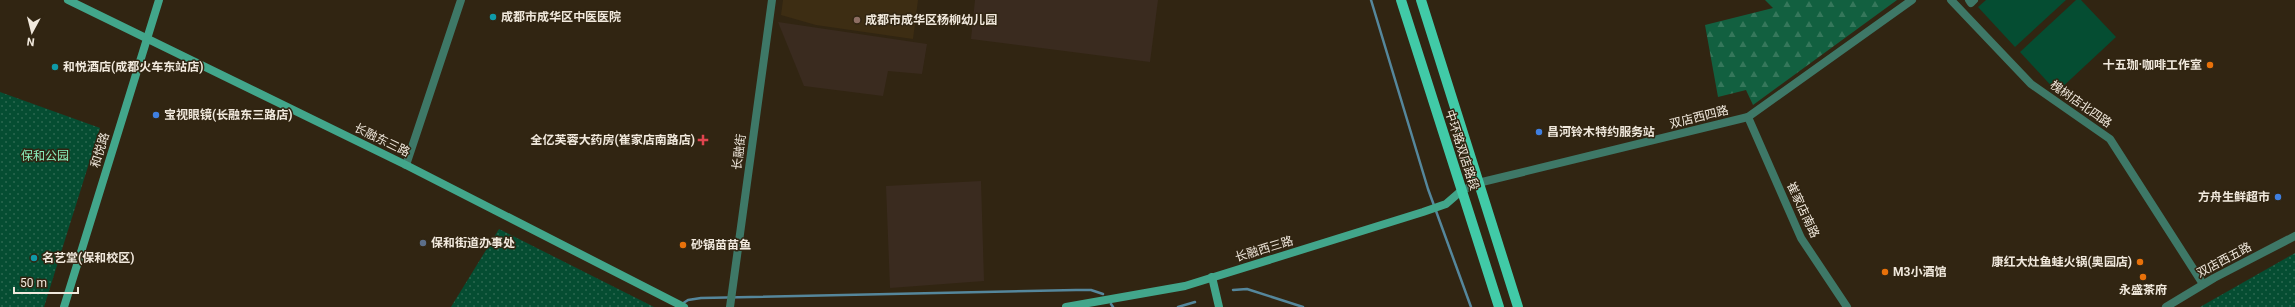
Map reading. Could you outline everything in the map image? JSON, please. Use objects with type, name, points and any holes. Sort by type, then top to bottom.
[{"type":"main road","name":"中环路双店路段","points":[[1401,0],[1499,307]]},
{"type":"main road","name":"中环路双店路段","points":[[1420,0],[1518,307]]},
{"type":"street","name":"长融东三路","points":[[68,0],[406,165],[684,307]]},
{"type":"street","name":"和悦路","points":[[64,307],[159,0]]},
{"type":"street","points":[[406,165],[461,0]]},
{"type":"street","name":"长融街","points":[[730,307],[772,0]]},
{"type":"street","name":"双店西四路","points":[[1461,191],[1478,183],[1748,117],[1912,0]]},
{"type":"street","name":"槐树店北四路","points":[[1951,0],[2031,84],[2110,139],[2203,284]]},
{"type":"street","points":[[1969,0],[1971,3],[1974,0]]},
{"type":"street","name":"崔家店南路","points":[[1748,117],[1801,238],[1847,307]]},
{"type":"street","name":"长融西三路","points":[[1066,307],[1185,286],[1423,212],[1446,204],[1461,191]]},
{"type":"street","name":"双店西五路","points":[[2166,307],[2203,284],[2295,236]]},
{"type":"street","points":[[1212,277],[1219,307]]},
{"type":"shaded area","name":"成都市成华区杨柳幼儿园","points":[[783,0],[918,0],[913,39],[816,25],[781,15]]},
{"type":"shaded area","points":[[975,0],[1158,0],[1150,62],[971,39]]},
{"type":"shaded area","points":[[778,22],[927,44],[922,74],[888,71],[883,96],[804,86]]},
{"type":"shaded area","points":[[981,181],[984,281],[890,288],[886,186]]},
{"type":"green space","points":[[1765,0],[1897,0],[1753,105],[1746,90],[1718,97],[1705,25],[1773,8]]},
{"type":"green space","points":[[1986,0],[2066,0],[2015,47],[1978,7]]},
{"type":"green space","points":[[2076,0],[2081,0],[2116,37],[2057,92],[2020,52]]},
{"type":"green space","name":"保和公园","points":[[0,92],[100,128],[44,307],[0,307]]},
{"type":"green space","points":[[499,229],[654,307],[451,307]]},
{"type":"green space","points":[[2295,253],[2295,307],[2200,307]]},
{"type":"waterway","points":[[1371,0],[1428,189],[1471,307]]},
{"type":"waterway","points":[[1233,290],[1247,289],[1303,307]]},
{"type":"waterway","points":[[682,304],[688,300],[701,298],[1076,290],[1091,290],[1103,294]]},
{"type":"waterway","points":[[1178,307],[1195,302]]},
{"type":"place","name":"成都市成华区中医医院","points":[[493,17]]},
{"type":"place","name":"成都市成华区杨柳幼儿园","points":[[857,20]]},
{"type":"place","name":"十五珈·咖啡工作室","points":[[2210,65]]},
{"type":"place","name":"和悦酒店(成都火车东站店)","points":[[55,67]]},
{"type":"place","name":"宝视眼镜(长融东三路店)","points":[[156,115]]},
{"type":"place","name":"昌河铃木特约服务站","points":[[1539,132]]},
{"type":"place","name":"全亿芙蓉大药房(崔家店南路店)","points":[[703,140]]},
{"type":"place","name":"方舟生鲜超市","points":[[2278,197]]},
{"type":"place","name":"保和街道办事处","points":[[423,243]]},
{"type":"place","name":"砂锅苗苗鱼","points":[[683,245]]},
{"type":"place","name":"名艺堂(保和校区)","points":[[34,258]]},
{"type":"place","name":"康红大灶鱼蛙火锅(奥园店)","points":[[2140,262]]},
{"type":"place","name":"M3小酒馆","points":[[1885,272]]},
{"type":"place","name":"永盛茶府","points":[[2143,277]]}]
